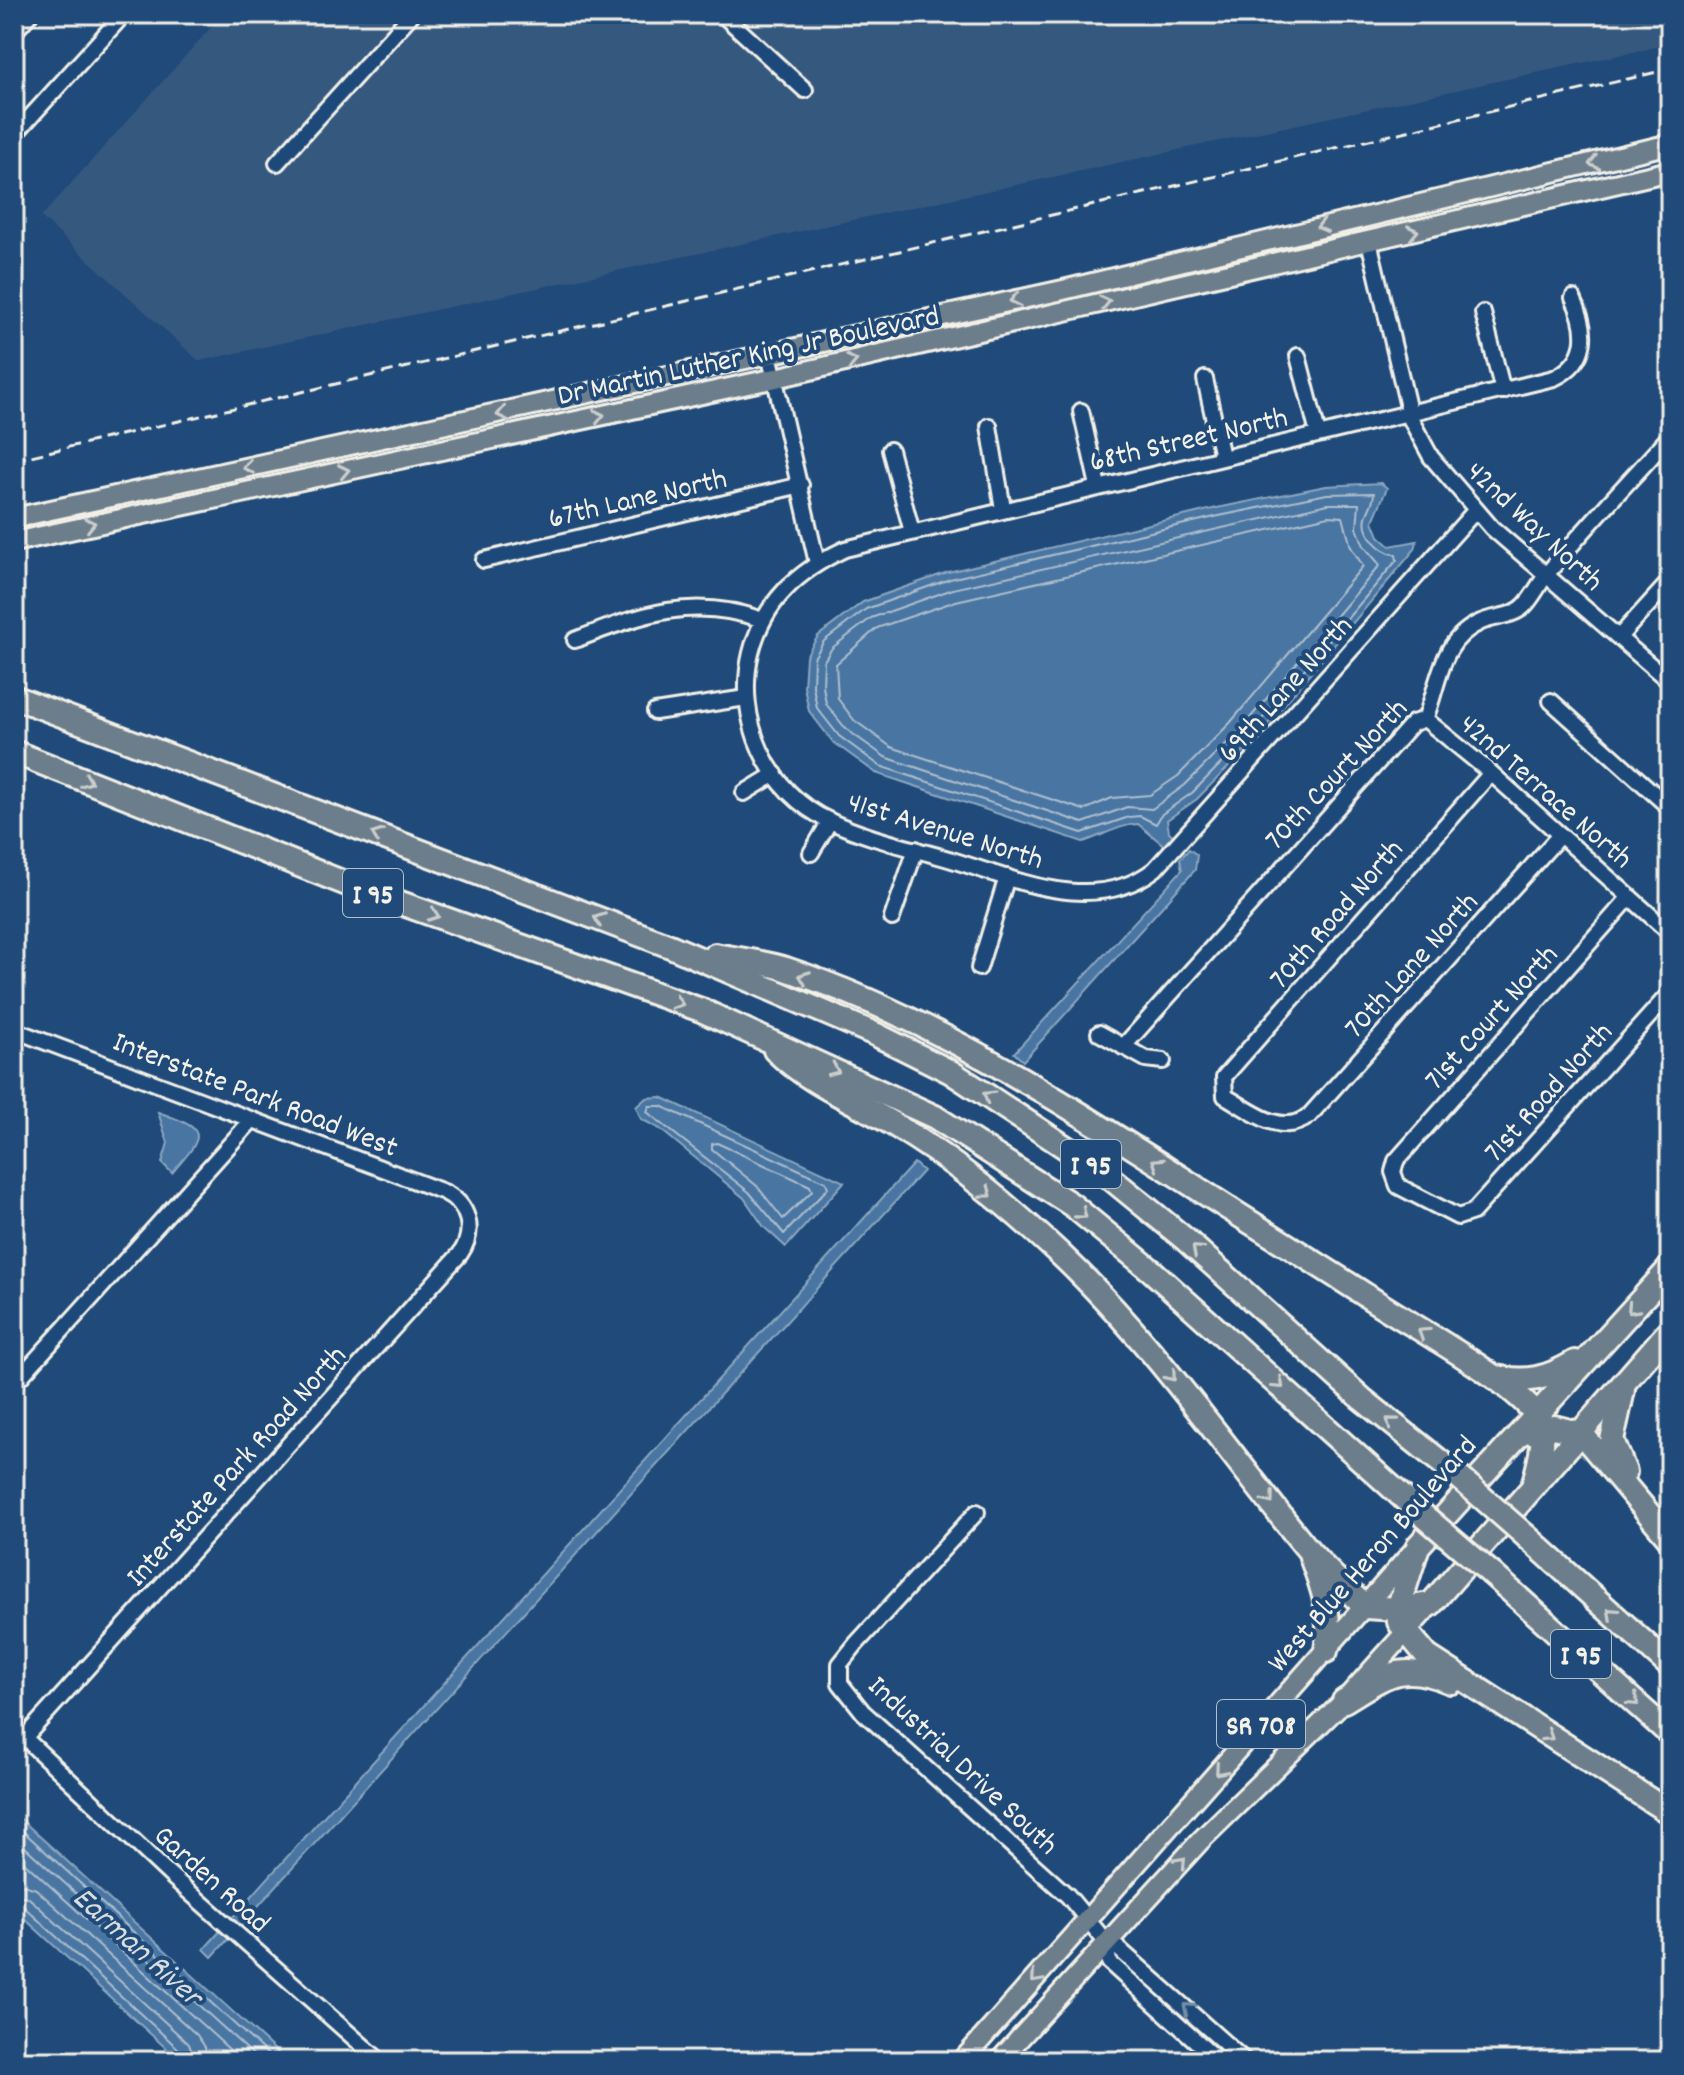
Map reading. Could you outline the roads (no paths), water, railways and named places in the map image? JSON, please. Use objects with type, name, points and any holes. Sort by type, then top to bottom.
[{"type":"highway","name":"I 95","points":[[14,697],[670,946],[875,1034],[951,1072],[1103,1172],[1362,1399],[1452,1471],[1670,1666]]},
{"type":"highway","name":"I 95","points":[[14,752],[347,884],[701,1010],[935,1117],[1072,1205],[1152,1271],[1670,1734]]},
{"type":"highway","points":[[670,946],[784,968],[888,1009],[993,1062],[1083,1114],[1489,1376],[1538,1420],[1582,1434],[1644,1504],[1670,1539]]},
{"type":"highway","points":[[763,1038],[792,1067],[901,1128],[1058,1252],[1111,1305],[1231,1449],[1307,1549],[1365,1607],[1398,1609],[1431,1604]]},
{"type":"highway","points":[[1532,1488],[1540,1459],[1538,1420],[1593,1351],[1670,1268]]},
{"type":"highway","name":"SR 708","points":[[1431,1604],[1670,1330]]},
{"type":"highway","points":[[1489,1376],[1523,1383],[1542,1379],[1593,1351]]},
{"type":"highway","points":[[1625,1382],[1612,1440],[1622,1466],[1644,1504]]},
{"type":"highway","name":"West Blue Heron Boulevard","points":[[1418,1546],[1509,1442],[1538,1420]]},
{"type":"highway","points":[[1418,1546],[1398,1609],[1399,1622],[1427,1656],[1670,1813]]},
{"type":"highway","points":[[1307,1549],[1327,1598],[1330,1618],[1326,1651]]},
{"type":"highway","points":[[1344,1701],[1389,1673],[1405,1669],[1432,1674],[1482,1694]]},
{"type":"main road","name":"Dr Martin Luther King Jr Boulevard","points":[[21,516],[769,354],[1480,191],[1670,144]]},
{"type":"main road","name":"Dr Martin Luther King Jr Boulevard","points":[[14,542],[776,378],[1492,215],[1670,171]]},
{"type":"main road","points":[[14,532],[24,525],[21,516]]},
{"type":"main road","name":"West Blue Heron Boulevard","points":[[962,2061],[1418,1546]]},
{"type":"main road","name":"SR 708","points":[[999,2061],[1106,1942],[1220,1822],[1344,1701],[1431,1604]]},
{"type":"street","points":[[14,32],[30,14]]},
{"type":"street","points":[[14,135],[124,14]]},
{"type":"street","points":[[277,163],[412,14]]},
{"type":"street","points":[[722,14],[805,90]]},
{"type":"street","name":"42nd Way North","points":[[1369,241],[1416,434],[1431,457],[1475,511],[1670,682]]},
{"type":"street","name":"68th Street North","points":[[817,563],[845,549],[1003,509],[1554,378],[1571,367],[1585,338],[1584,321],[1573,298]]},
{"type":"street","points":[[1483,313],[1503,391]]},
{"type":"street","points":[[769,354],[817,563]]},
{"type":"street","points":[[1298,356],[1318,434]]},
{"type":"street","points":[[1205,379],[1222,457]]},
{"type":"street","points":[[1081,411],[1098,486]]},
{"type":"street","points":[[989,426],[1003,509]]},
{"type":"street","name":"70th Court North","points":[[1123,1047],[1413,723],[1425,719],[1439,665],[1454,644],[1478,623],[1512,614],[1525,606],[1548,574],[1670,436]]},
{"type":"street","points":[[890,450],[912,532]]},
{"type":"street","name":"67th Lane North","points":[[484,560],[801,485]]},
{"type":"street","name":"69th Lane North","points":[[1121,888],[1155,869],[1186,836],[1475,511]]},
{"type":"street","name":"41st Avenue North","points":[[817,563],[778,595],[763,620],[748,664],[746,698],[752,733],[775,774],[802,803],[830,821],[1007,877],[1077,893],[1121,888]]},
{"type":"street","points":[[1619,637],[1670,581]]},
{"type":"street","points":[[575,640],[643,616],[693,606],[731,609],[763,620]]},
{"type":"street","points":[[655,712],[746,698]]},
{"type":"street","points":[[1551,701],[1670,808]]},
{"type":"street","name":"42nd Terrace North","points":[[1425,719],[1491,773],[1670,933]]},
{"type":"street","name":"70th Road North","points":[[1296,1124],[1275,1124],[1225,1096],[1222,1089],[1224,1077],[1491,773]]},
{"type":"street","points":[[744,793],[775,774]]},
{"type":"street","points":[[811,853],[830,821]]},
{"type":"street","name":"70th Lane North","points":[[1296,1124],[1309,1116],[1560,835]]},
{"type":"street","points":[[892,918],[916,849]]},
{"type":"street","points":[[979,968],[1007,877]]},
{"type":"street","name":"71st Court North","points":[[1458,1217],[1398,1186],[1393,1172],[1396,1161],[1630,897]]},
{"type":"street","name":"71st Road North","points":[[1458,1217],[1473,1212],[1670,993]]},
{"type":"street","name":"Interstate Park Road West","points":[[14,1030],[444,1192],[457,1200],[468,1219]]},
{"type":"street","points":[[1099,1033],[1146,1059],[1163,1061]]},
{"type":"street","points":[[14,1384],[252,1120]]},
{"type":"street","name":"Interstate Park Road North","points":[[19,1733],[460,1254],[467,1241],[468,1219]]},
{"type":"street","name":"Industrial Drive South","points":[[977,1512],[848,1654],[840,1664],[840,1683],[863,1712],[1068,1896],[1106,1942]]},
{"type":"street","name":"Garden Road","points":[[19,1733],[220,1920],[380,2061]]},
{"type":"street","points":[[1106,1942],[1109,1962],[1218,2061]]},
{"type":"street","points":[[1106,1942],[1131,1959],[1245,2061]]},
{"type":"water","points":[[1381,483],[1387,488],[1373,521],[1379,536],[1390,546],[1417,541],[1415,549],[1252,743],[1197,799],[1167,820],[1169,832],[1175,837],[1166,847],[1138,824],[1083,842],[876,773],[833,742],[809,711],[804,687],[806,656],[818,636],[863,602],[948,572],[1217,508],[1326,486]]},
{"type":"water","points":[[1189,849],[1197,855],[1195,870],[1023,1061],[1014,1053],[1182,870],[1180,859]]},
{"type":"water","points":[[661,1097],[844,1182],[786,1247],[764,1227],[744,1198],[660,1129],[641,1119],[636,1107],[646,1098]]},
{"type":"water","points":[[158,1112],[186,1124],[197,1135],[191,1150],[172,1173],[162,1163],[168,1143]]},
{"type":"water","points":[[914,1163],[923,1171],[212,1957],[204,1949]]},
{"type":"water","name":"Earman River","points":[[14,1813],[287,2061],[180,2061],[14,1909]]},
{"type":"railway","points":[[14,460],[1670,69]]}]
